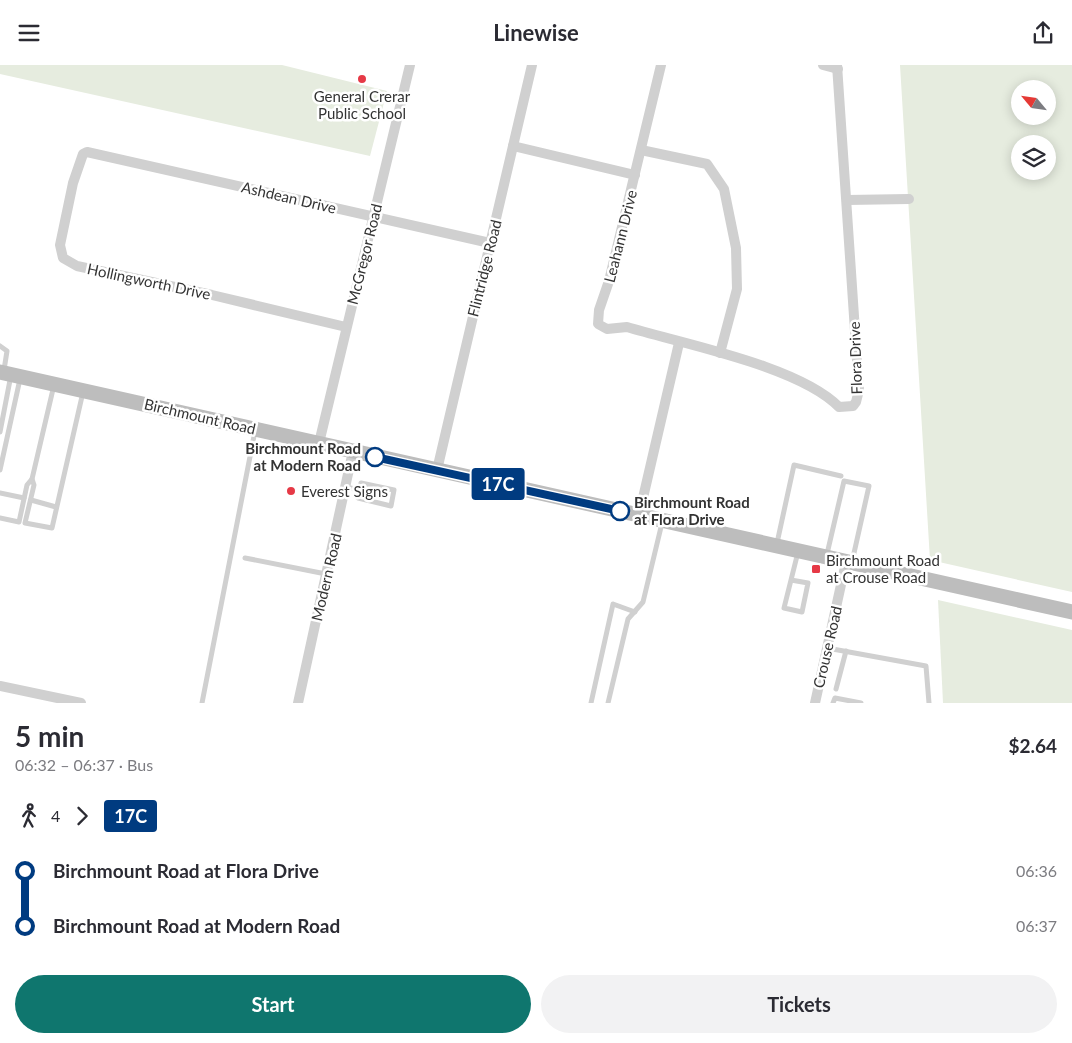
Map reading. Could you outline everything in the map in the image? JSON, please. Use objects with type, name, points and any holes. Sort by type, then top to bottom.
[{"type":"main road","name":"Birchmount Road","points":[[9,374],[83,389],[1072,612]]},
{"type":"street","name":"McGregor Road","points":[[319,443],[410,65]]},
{"type":"street","name":"Flintridge Road","points":[[437,470],[532,65]]},
{"type":"street","name":"Leahann Drive","points":[[661,65],[609,281],[599,310],[598,324],[607,329],[626,327],[679,343]]},
{"type":"street","points":[[823,65],[838,67]]},
{"type":"street","name":"Flora Drive","points":[[679,343],[720,353],[785,375],[828,396],[839,407],[853,406],[856,402],[859,390],[838,67]]},
{"type":"street","points":[[513,146],[635,175]]},
{"type":"street","points":[[641,150],[708,164],[724,189],[734,227],[737,289],[720,353]]},
{"type":"street","name":"Ashdean Drive","points":[[87,153],[490,243]]},
{"type":"street","name":"Hollingworth Drive","points":[[87,153],[83,154],[79,161],[73,183],[60,245],[63,258],[77,266],[212,295],[346,327]]},
{"type":"street","points":[[847,201],[908,199]]},
{"type":"street","points":[[639,515],[679,343]]},
{"type":"street","name":"Modern Road","points":[[298,703],[353,451]]},
{"type":"street","name":"Crouse Road","points":[[815,703],[849,562]]},
{"type":"street","points":[[0,686],[47,699],[81,703]]},
{"type":"lane","points":[[0,346],[6,351],[8,357],[9,374],[0,470]]},
{"type":"lane","points":[[0,428],[9,374]]},
{"type":"lane","points":[[0,518],[19,522],[27,485],[32,479],[54,384]]},
{"type":"lane","points":[[32,479],[34,485],[25,523],[52,528],[83,389]]},
{"type":"lane","points":[[0,406],[6,400]]},
{"type":"lane","points":[[202,703],[256,428]]},
{"type":"lane","points":[[777,546],[794,465],[841,476]]},
{"type":"lane","points":[[826,557],[844,481],[869,486],[849,562]]},
{"type":"lane","points":[[361,483],[394,490],[390,506],[358,499],[359,490],[361,483]]},
{"type":"lane","points":[[346,487],[359,490]]},
{"type":"lane","points":[[0,493],[24,498]]},
{"type":"lane","points":[[31,501],[56,507]]},
{"type":"lane","points":[[608,703],[628,619],[643,602],[662,520]]},
{"type":"lane","points":[[791,580],[808,583],[802,612],[784,608],[791,580],[799,551]]},
{"type":"lane","points":[[245,558],[327,574]]},
{"type":"lane","points":[[591,703],[613,604],[634,612]]},
{"type":"lane","points":[[827,648],[926,666],[929,703]]},
{"type":"lane","points":[[836,689],[846,651]]},
{"type":"lane","points":[[833,703],[834,698],[861,703]]},
{"type":"shaded area","points":[[0,65],[282,65],[387,91],[370,156],[0,74]]},
{"type":"shaded area","points":[[900,65],[1072,65],[1072,592],[930,560]]},
{"type":"shaded area","points":[[938,600],[1072,630],[1072,703],[943,703]]},
{"type":"bus line","name":"17C","points":[[375,457],[620,511]]},
{"type":"place","name":"General Crerar Public School","points":[[362,79]]},
{"type":"place","name":"Birchmount Road at Modern Road","points":[[375,457]]},
{"type":"place","name":"Everest Signs","points":[[291,491]]},
{"type":"place","name":"Birchmount Road at Flora Drive","points":[[620,511]]},
{"type":"place","name":"Birchmount Road at Crouse Road","points":[[816,569]]}]
